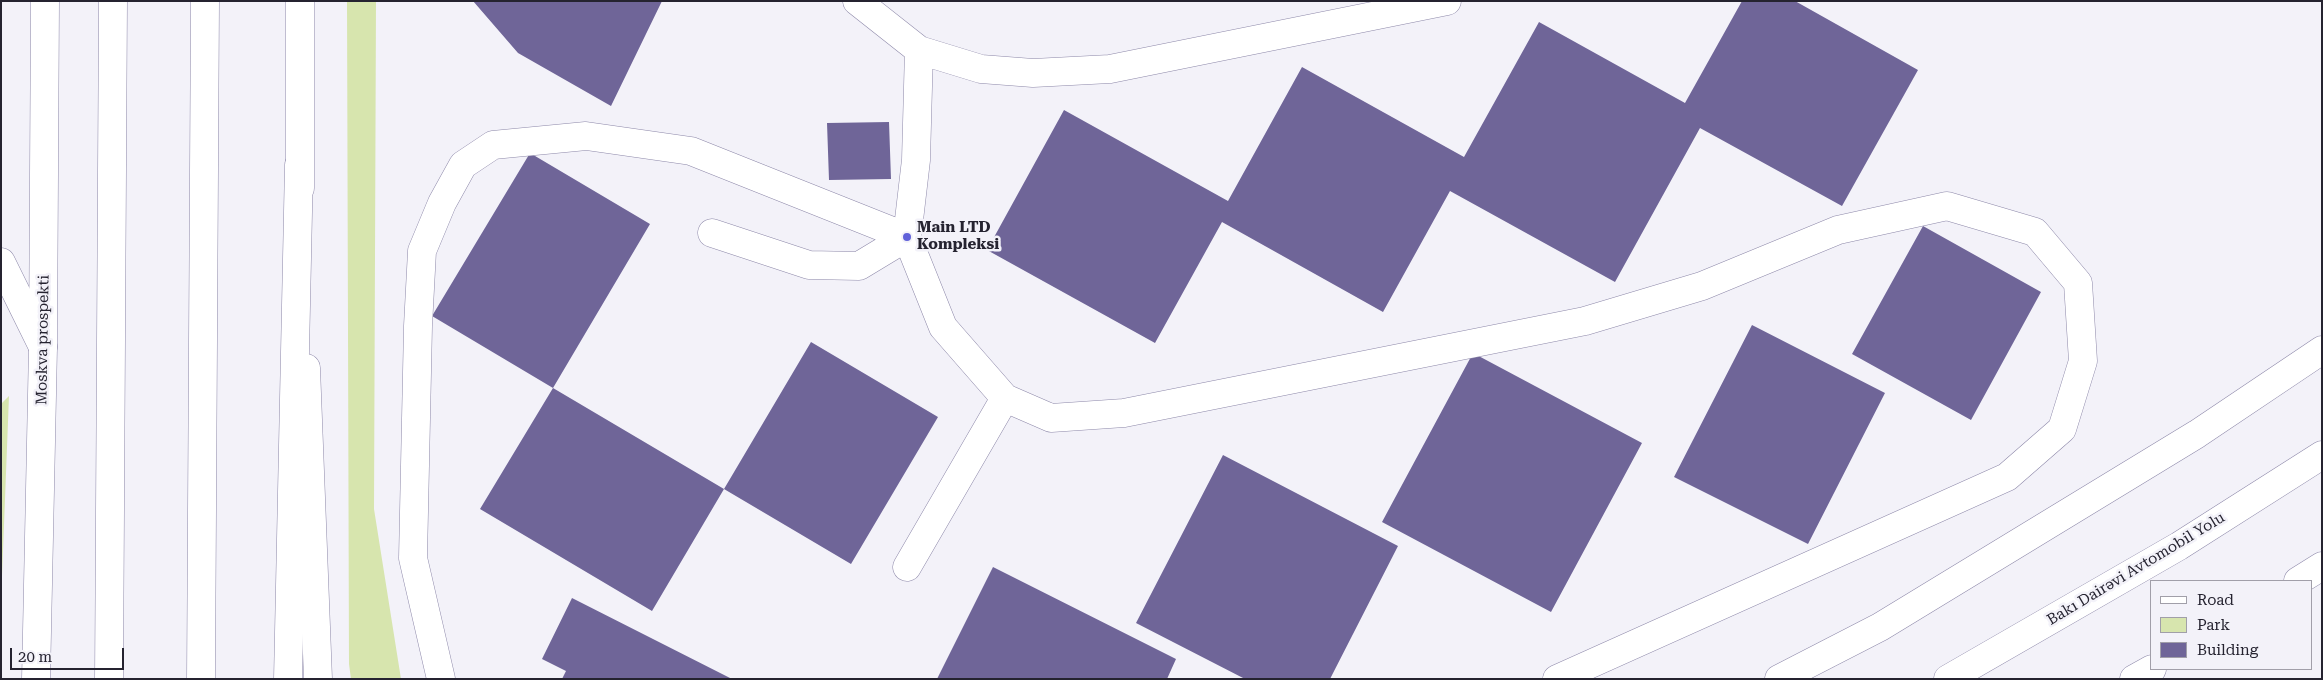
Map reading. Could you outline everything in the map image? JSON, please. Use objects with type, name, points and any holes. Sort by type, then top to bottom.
[{"type":"main road","name":"Moskva prospekti","points":[[36,679],[43,347],[45,1]]},
{"type":"main road","points":[[109,679],[113,1]]},
{"type":"main road","points":[[202,679],[205,1]]},
{"type":"main road","points":[[288,679],[299,165],[300,1]]},
{"type":"main road","points":[[857,1],[920,50],[981,69],[1032,74],[1110,69],[1447,1]]},
{"type":"main road","points":[[920,50],[916,160],[907,237],[943,327],[1005,398],[1051,418],[1124,413],[1575,323],[1702,286],[1838,230],[1947,206],[2035,232],[2078,283],[2083,361],[2062,428],[2007,477],[1557,679]]},
{"type":"main road","points":[[441,679],[413,558],[418,326],[422,251],[442,203],[463,165],[493,145],[586,136],[691,151],[907,237]]},
{"type":"main road","points":[[299,165],[318,679]]},
{"type":"main road","points":[[712,233],[809,264],[851,266],[859,266],[907,237]]},
{"type":"main road","points":[[1,262],[43,347]]},
{"type":"main road","points":[[1779,679],[1888,622],[2197,434],[2322,350]]},
{"type":"main road","points":[[907,567],[1005,398]]},
{"type":"main road","name":"Bakı Dairəvi Avtomobil Yolu","points":[[1948,679],[2179,546],[2322,455]]},
{"type":"main road","points":[[2300,580],[2322,566]]},
{"type":"main road","points":[[2134,679],[2150,669]]},
{"type":"green space","points":[[347,1],[376,1],[374,509],[401,679],[351,679],[349,664]]},
{"type":"green space","points":[[9,396],[1,602],[1,404]]},
{"type":"building","points":[[473,1],[662,1],[611,106],[518,53]]},
{"type":"building","points":[[1742,1],[1795,1],[1918,70],[1842,206],[1700,128],[1615,282],[1450,191],[1383,312],[1222,222],[1155,343],[987,250],[1064,110],[1228,201],[1302,67],[1464,157],[1539,22],[1685,103]]},
{"type":"building","points":[[889,122],[891,179],[829,180],[827,123]]},
{"type":"building","points":[[530,153],[650,224],[553,388],[432,316]]},
{"type":"building","points":[[1923,226],[2041,292],[1971,420],[1852,354]]},
{"type":"building","points":[[1752,325],[1885,393],[1808,544],[1674,477]]},
{"type":"building","points":[[811,342],[938,417],[851,564],[724,489]]},
{"type":"building","points":[[1473,353],[1642,443],[1551,612],[1382,522]]},
{"type":"building","points":[[553,388],[724,489],[652,611],[480,509]]},
{"type":"building","points":[[1223,455],[1398,546],[1330,679],[1245,679],[1136,623]]},
{"type":"building","points":[[993,567],[1176,659],[1167,679],[937,679]]},
{"type":"building","points":[[572,598],[732,679],[562,679],[566,671],[542,659]]},
{"type":"place","name":"Main LTD Kompleksi","points":[[907,237]]}]
